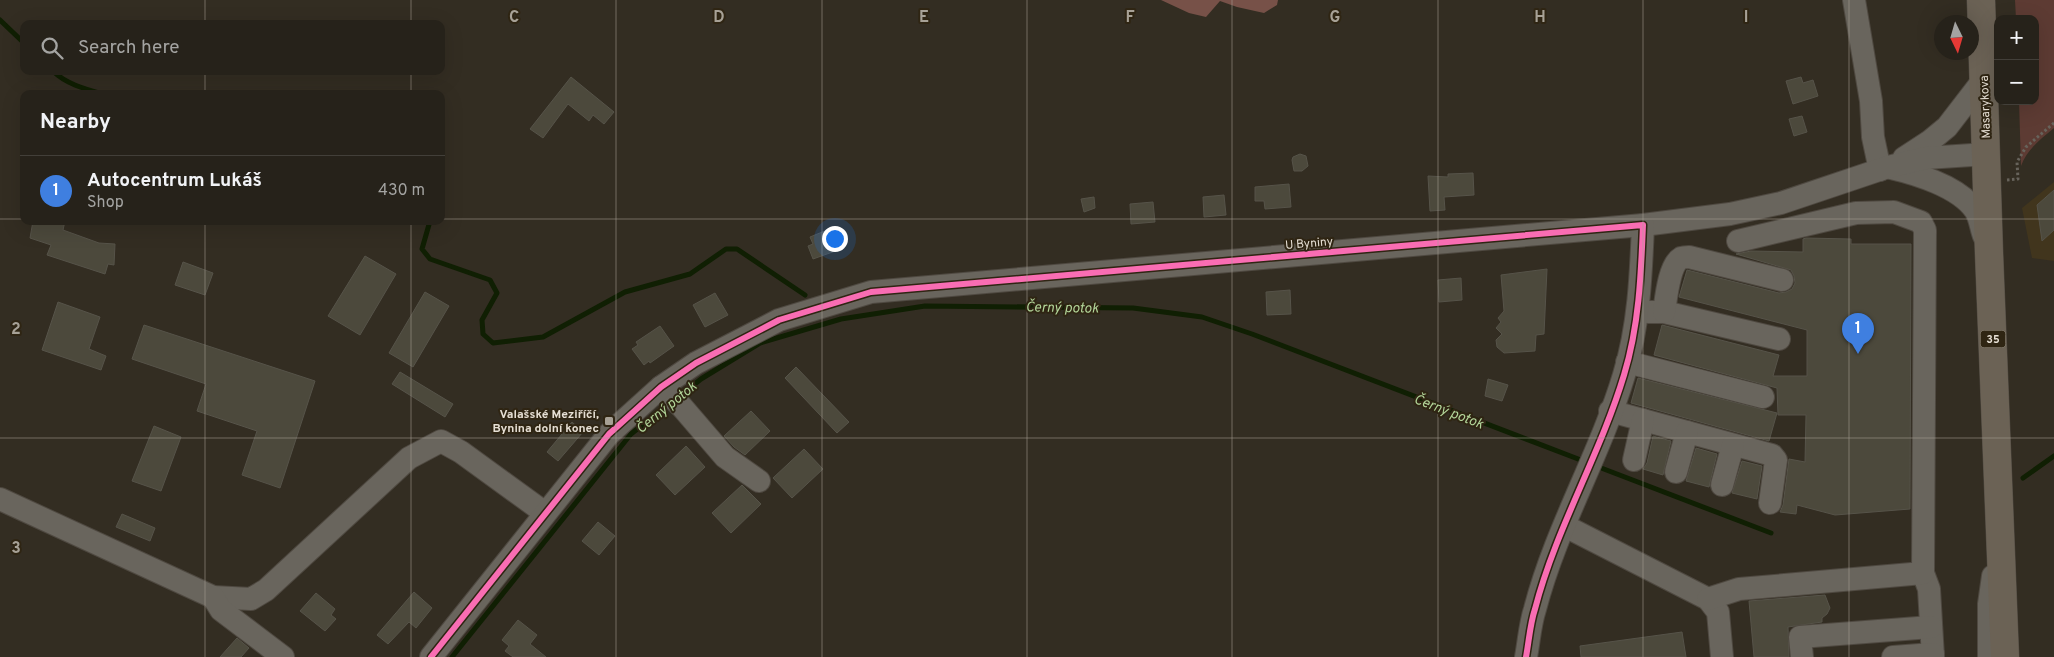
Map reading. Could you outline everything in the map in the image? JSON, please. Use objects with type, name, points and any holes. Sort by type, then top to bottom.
[{"type":"main road","name":"Masarykova","points":[[1981,0],[1987,154]]},
{"type":"main road","name":"35","points":[[1987,154],[1989,253],[2005,657]]},
{"type":"street","points":[[1854,0],[1871,101],[1873,137],[1884,169]]},
{"type":"street","points":[[1884,169],[1930,141],[1947,127],[1984,79]]},
{"type":"street","points":[[1884,169],[1926,158],[1987,154]]},
{"type":"street","points":[[1884,169],[1922,176],[1944,186],[1963,199],[1976,211],[1989,253]]},
{"type":"street","name":"U Byniny","points":[[431,657],[609,434],[670,396],[696,363],[778,320],[871,292],[1643,225],[1730,214],[1781,202],[1884,169]]},
{"type":"street","points":[[1838,184],[1848,214]]},
{"type":"street","points":[[1738,242],[1848,214],[1894,212],[1921,222],[1925,230],[1923,573],[1929,589],[1933,656],[1893,657]]},
{"type":"street","points":[[1526,657],[1535,609],[1558,541],[1591,461],[1627,362],[1637,312],[1643,225]]},
{"type":"street","points":[[1664,312],[1674,265],[1681,258],[1689,257],[1782,280]]},
{"type":"street","points":[[1637,312],[1664,312],[1779,339]]},
{"type":"street","points":[[1627,362],[1763,397]]},
{"type":"street","points":[[670,396],[725,458],[759,481]]},
{"type":"street","points":[[1610,411],[1772,455],[1776,460],[1770,503]]},
{"type":"street","points":[[1634,460],[1643,420]]},
{"type":"street","points":[[1676,472],[1687,432]]},
{"type":"street","points":[[0,499],[214,597],[251,599],[266,590],[408,458],[441,441],[461,452],[545,513]]},
{"type":"street","points":[[1722,485],[1733,445]]},
{"type":"street","points":[[1989,657],[1989,604],[2000,518]]},
{"type":"street","points":[[1565,526],[1708,599],[1718,612],[1722,657]]},
{"type":"street","points":[[1708,599],[1739,589],[1923,573]]},
{"type":"street","points":[[214,597],[221,610],[283,657]]},
{"type":"street","points":[[1802,657],[1800,637],[1931,627]]},
{"type":"path","points":[[1988,181],[2018,179],[2018,162],[2026,147],[2054,123]]},
{"type":"shaded area","points":[[1161,0],[1278,0],[1277,5],[1264,13],[1220,1],[1206,17],[1189,13]]},
{"type":"shaded area","points":[[2015,0],[2054,0],[2054,128],[2030,150],[2021,166],[2019,105],[2039,105],[2039,15],[2016,15]]},
{"type":"shaded area","points":[[2054,182],[2054,261],[2032,258],[2022,208]]},
{"type":"building","points":[[571,77],[614,112],[604,124],[593,115],[589,121],[568,104],[543,138],[530,129]]},
{"type":"building","points":[[1801,77],[1803,83],[1813,80],[1818,96],[1793,104],[1786,81]]},
{"type":"building","points":[[1802,116],[1807,132],[1794,136],[1789,119]]},
{"type":"building","points":[[1300,154],[1306,156],[1308,166],[1302,171],[1294,171],[1293,157]]},
{"type":"building","points":[[1473,173],[1474,195],[1444,197],[1445,210],[1430,211],[1428,176],[1448,177],[1448,174]]},
{"type":"building","points":[[1289,184],[1291,207],[1265,209],[1264,201],[1255,201],[1255,187]]},
{"type":"building","points":[[2054,190],[2054,230],[2042,241],[2037,205]]},
{"type":"building","points":[[1224,195],[1226,215],[1204,217],[1203,197]]},
{"type":"building","points":[[1094,197],[1095,208],[1084,212],[1081,199]]},
{"type":"building","points":[[1153,202],[1155,222],[1131,224],[1130,204]]},
{"type":"building","points":[[32,225],[64,225],[63,230],[99,243],[115,244],[114,265],[108,264],[105,274],[47,255],[51,245],[30,238]]},
{"type":"building","points":[[832,228],[841,249],[813,259],[808,246],[813,244],[810,237]]},
{"type":"building","points":[[1803,239],[1851,239],[1851,244],[1911,244],[1910,509],[1835,515],[1797,505],[1796,514],[1780,512],[1783,505],[1789,459],[1805,462],[1806,415],[1778,415],[1777,388],[1654,355],[1662,325],[1779,355],[1773,376],[1807,376],[1807,330],[1679,297],[1687,270],[1779,293],[1786,292],[1792,289],[1795,283],[1791,270],[1736,254],[1751,251],[1803,252]]},
{"type":"building","points":[[365,256],[396,274],[360,335],[328,316]]},
{"type":"building","points":[[183,262],[213,273],[205,295],[175,285]]},
{"type":"building","points":[[1547,269],[1544,334],[1536,335],[1535,351],[1504,353],[1497,347],[1496,340],[1502,334],[1496,328],[1501,322],[1498,318],[1504,311],[1501,275]]},
{"type":"building","points":[[1461,278],[1462,300],[1439,302],[1438,280]]},
{"type":"building","points":[[1290,290],[1291,314],[1267,315],[1266,292]]},
{"type":"building","points":[[425,292],[449,306],[413,367],[389,353]]},
{"type":"building","points":[[715,293],[728,315],[705,327],[693,305]]},
{"type":"building","points":[[58,302],[100,317],[89,349],[106,356],[101,370],[42,350]]},
{"type":"building","points":[[144,325],[315,381],[280,488],[242,475],[257,431],[197,411],[206,384],[132,359]]},
{"type":"building","points":[[660,326],[674,346],[650,363],[649,361],[644,365],[632,349],[638,345],[636,342]]},
{"type":"building","points":[[796,367],[849,422],[837,433],[785,378]]},
{"type":"building","points":[[400,372],[453,404],[445,417],[392,384]]},
{"type":"building","points":[[1638,378],[1777,413],[1769,441],[1631,403]]},
{"type":"building","points":[[1488,379],[1508,385],[1502,401],[1485,396]]},
{"type":"building","points":[[751,411],[770,431],[745,455],[724,436]]},
{"type":"building","points":[[572,422],[583,432],[558,461],[547,452]]},
{"type":"building","points":[[154,426],[181,437],[161,491],[132,481]]},
{"type":"building","points":[[1653,436],[1671,441],[1663,475],[1643,469],[1647,463]]},
{"type":"building","points":[[686,446],[705,467],[675,495],[656,475]]},
{"type":"building","points":[[1696,448],[1717,454],[1709,487],[1686,481]]},
{"type":"building","points":[[804,449],[823,469],[792,498],[773,478]]},
{"type":"building","points":[[1742,461],[1762,466],[1757,499],[1732,493]]},
{"type":"building","points":[[742,485],[761,504],[731,533],[712,513]]},
{"type":"building","points":[[122,514],[155,528],[150,541],[116,527]]},
{"type":"building","points":[[598,522],[615,536],[599,555],[582,541]]},
{"type":"building","points":[[414,592],[432,608],[416,628],[409,622],[388,644],[377,635]]},
{"type":"building","points":[[316,593],[335,609],[331,615],[336,619],[325,631],[300,611]]},
{"type":"building","points":[[1825,595],[1830,608],[1822,618],[1822,622],[1788,627],[1789,657],[1754,657],[1749,601]]},
{"type":"building","points":[[518,620],[537,635],[530,644],[546,657],[513,657],[505,651],[509,646],[502,640]]},
{"type":"building","points":[[1682,632],[1686,657],[1581,657],[1580,646]]},
{"type":"building","points":[[237,638],[249,648],[241,657],[220,657]]},
{"type":"waterway","points":[[0,20],[20,39]]},
{"type":"waterway","points":[[57,75],[70,83],[90,90]]},
{"type":"waterway","points":[[429,225],[422,249],[430,259],[490,280],[497,293],[482,320],[483,334],[493,343],[543,337],[625,292],[690,274],[726,249],[737,249],[805,295]]},
{"type":"waterway","name":"Černý potok","points":[[680,396],[701,379],[760,343],[841,319],[925,306],[1133,308],[1202,317],[1252,334],[1586,462]]},
{"type":"waterway","name":"Černý potok","points":[[452,657],[631,434],[669,404]]},
{"type":"waterway","name":"Černý potok","points":[[2023,478],[2054,456]]},
{"type":"waterway","name":"Černý potok","points":[[1596,466],[1771,533]]},
{"type":"cycle path","points":[[431,657],[609,434],[661,387],[696,363],[779,320],[871,292],[1643,225],[1636,319],[1629,357],[1603,434],[1566,520],[1544,579],[1532,621],[1526,657]]},
{"type":"place","name":"Autocentrum Lukáš","points":[[1858,354]]},
{"type":"place","name":"Valašské Meziříčí, Bynina dolní konec","points":[[609,421]]}]
